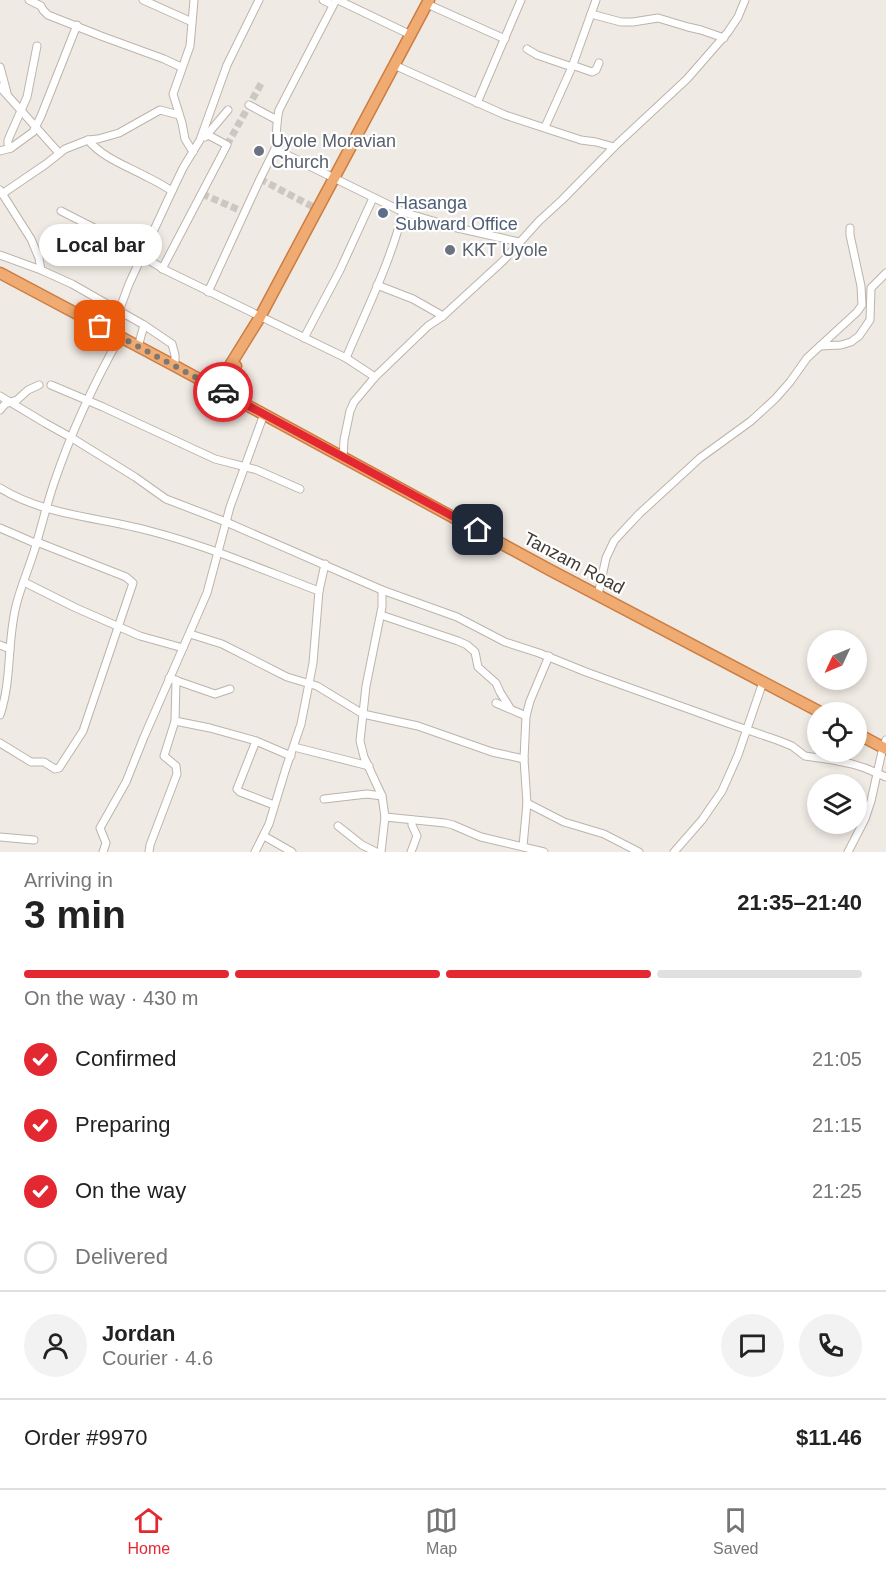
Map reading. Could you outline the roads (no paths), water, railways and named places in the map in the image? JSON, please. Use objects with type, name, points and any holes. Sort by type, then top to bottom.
[{"type":"highway","points":[[220,391],[228,385],[230,371],[428,2]]},
{"type":"highway","name":"Tanzam Road","points":[[0,273],[598,596],[807,705]]},
{"type":"highway","points":[[194,376],[207,377],[230,371]]},
{"type":"highway","points":[[230,371],[236,392],[248,405]]},
{"type":"highway","points":[[867,738],[885,745]]},
{"type":"street","points":[[29,0],[41,6],[48,15],[181,67]]},
{"type":"street","points":[[143,0],[192,22]]},
{"type":"street","points":[[193,152],[185,139],[173,94],[189,46],[194,0]]},
{"type":"street","points":[[119,311],[172,191],[200,140],[227,65],[259,0]]},
{"type":"street","points":[[323,0],[336,2],[411,35]]},
{"type":"street","points":[[477,103],[522,0]]},
{"type":"street","points":[[545,127],[572,66],[596,0]]},
{"type":"street","points":[[344,458],[344,440],[350,411],[354,402],[375,377],[428,326],[443,316],[503,261],[538,221],[687,79],[724,38],[738,17],[745,0]]},
{"type":"street","points":[[208,292],[275,149],[279,110],[336,2]]},
{"type":"street","points":[[428,2],[505,39]]},
{"type":"street","points":[[591,14],[626,22],[658,18],[724,38]]},
{"type":"street","points":[[0,151],[11,148],[33,132],[77,25]]},
{"type":"street","points":[[11,148],[8,140],[30,87],[37,46]]},
{"type":"street","points":[[527,49],[537,55],[592,72],[595,72],[599,63]]},
{"type":"street","points":[[394,65],[505,115],[581,140],[614,147]]},
{"type":"street","points":[[0,67],[7,93]]},
{"type":"street","points":[[0,87],[59,153]]},
{"type":"street","points":[[249,105],[277,120]]},
{"type":"street","points":[[41,270],[32,239],[1,192],[46,165],[59,153],[76,143],[119,133],[160,110],[179,115]]},
{"type":"street","points":[[200,140],[208,135],[228,110]]},
{"type":"street","points":[[162,269],[227,145],[208,135]]},
{"type":"street","points":[[88,140],[94,148],[114,161],[172,191]]},
{"type":"street","points":[[275,149],[403,212],[453,227],[519,242]]},
{"type":"street","points":[[304,338],[374,198]]},
{"type":"street","points":[[61,211],[108,235],[162,269],[346,358],[375,377]]},
{"type":"street","points":[[346,358],[377,285],[403,212]]},
{"type":"street","points":[[598,596],[606,558],[614,542],[625,529],[700,458],[752,421],[775,399],[803,362],[844,325],[862,305],[861,286],[850,228]]},
{"type":"street","points":[[0,255],[72,284],[144,325],[172,344],[175,366]]},
{"type":"street","points":[[820,346],[841,345],[859,336],[870,320],[871,288],[886,273]]},
{"type":"street","points":[[377,285],[413,299],[443,316]]},
{"type":"street","points":[[138,347],[144,325]]},
{"type":"street","points":[[0,715],[7,685],[16,607],[53,485],[88,401],[120,337]]},
{"type":"street","points":[[0,410],[5,404],[16,400],[28,390],[39,385]]},
{"type":"street","points":[[51,385],[215,459],[264,472],[300,489]]},
{"type":"street","points":[[0,396],[135,477],[166,499],[226,522],[382,590],[457,617],[501,640],[785,743],[805,756],[833,760],[886,777]]},
{"type":"street","points":[[103,852],[106,843],[100,828],[126,782],[207,594],[226,522],[264,414]]},
{"type":"street","points":[[0,488],[46,508],[138,527],[218,552],[319,591]]},
{"type":"street","points":[[0,528],[126,577],[133,583],[83,731],[59,768],[55,769],[44,762],[31,762],[0,743]]},
{"type":"street","points":[[255,852],[264,836],[302,724],[313,663],[319,591],[325,564]]},
{"type":"street","points":[[24,582],[118,627],[151,640],[183,648]]},
{"type":"street","points":[[338,826],[362,845],[378,852],[385,817],[382,796],[361,749],[360,741],[366,686],[381,615],[382,590]]},
{"type":"street","points":[[381,615],[470,646],[476,654],[478,667],[496,683],[510,708]]},
{"type":"street","points":[[190,634],[222,644],[287,677],[317,686],[363,714],[418,726],[492,752],[524,759]]},
{"type":"street","points":[[0,645],[10,649]]},
{"type":"street","points":[[523,846],[527,802],[524,759],[526,716],[549,656]]},
{"type":"street","points":[[172,679],[215,694],[230,689]]},
{"type":"street","points":[[149,852],[177,774],[176,766],[164,756],[175,721],[172,679]]},
{"type":"street","points":[[674,852],[702,820],[722,791],[738,755],[763,682]]},
{"type":"street","points":[[496,703],[526,716]]},
{"type":"street","points":[[175,721],[256,741],[291,756]]},
{"type":"street","points":[[256,741],[237,789],[274,805]]},
{"type":"street","points":[[848,852],[865,819],[885,745]]},
{"type":"street","points":[[294,747],[369,766]]},
{"type":"street","points":[[324,799],[367,794],[382,796]]},
{"type":"street","points":[[527,802],[564,822],[604,834],[639,852]]},
{"type":"street","points":[[385,817],[445,823],[481,837],[543,852]]},
{"type":"street","points":[[411,852],[417,836],[412,820]]},
{"type":"street","points":[[264,836],[292,852]]},
{"type":"street","points":[[0,837],[34,840]]},
{"type":"tunnel","points":[[227,145],[262,82]]},
{"type":"tunnel","points":[[260,179],[317,209]]},
{"type":"tunnel","points":[[202,194],[244,212]]},
{"type":"place","name":"Uyole Moravian Church","points":[[259,151]]},
{"type":"place","name":"Hasanga Subward Office","points":[[383,213]]},
{"type":"place","name":"KKT Uyole","points":[[450,250]]},
{"type":"place","name":"Local bar","points":[[100,326]]}]
